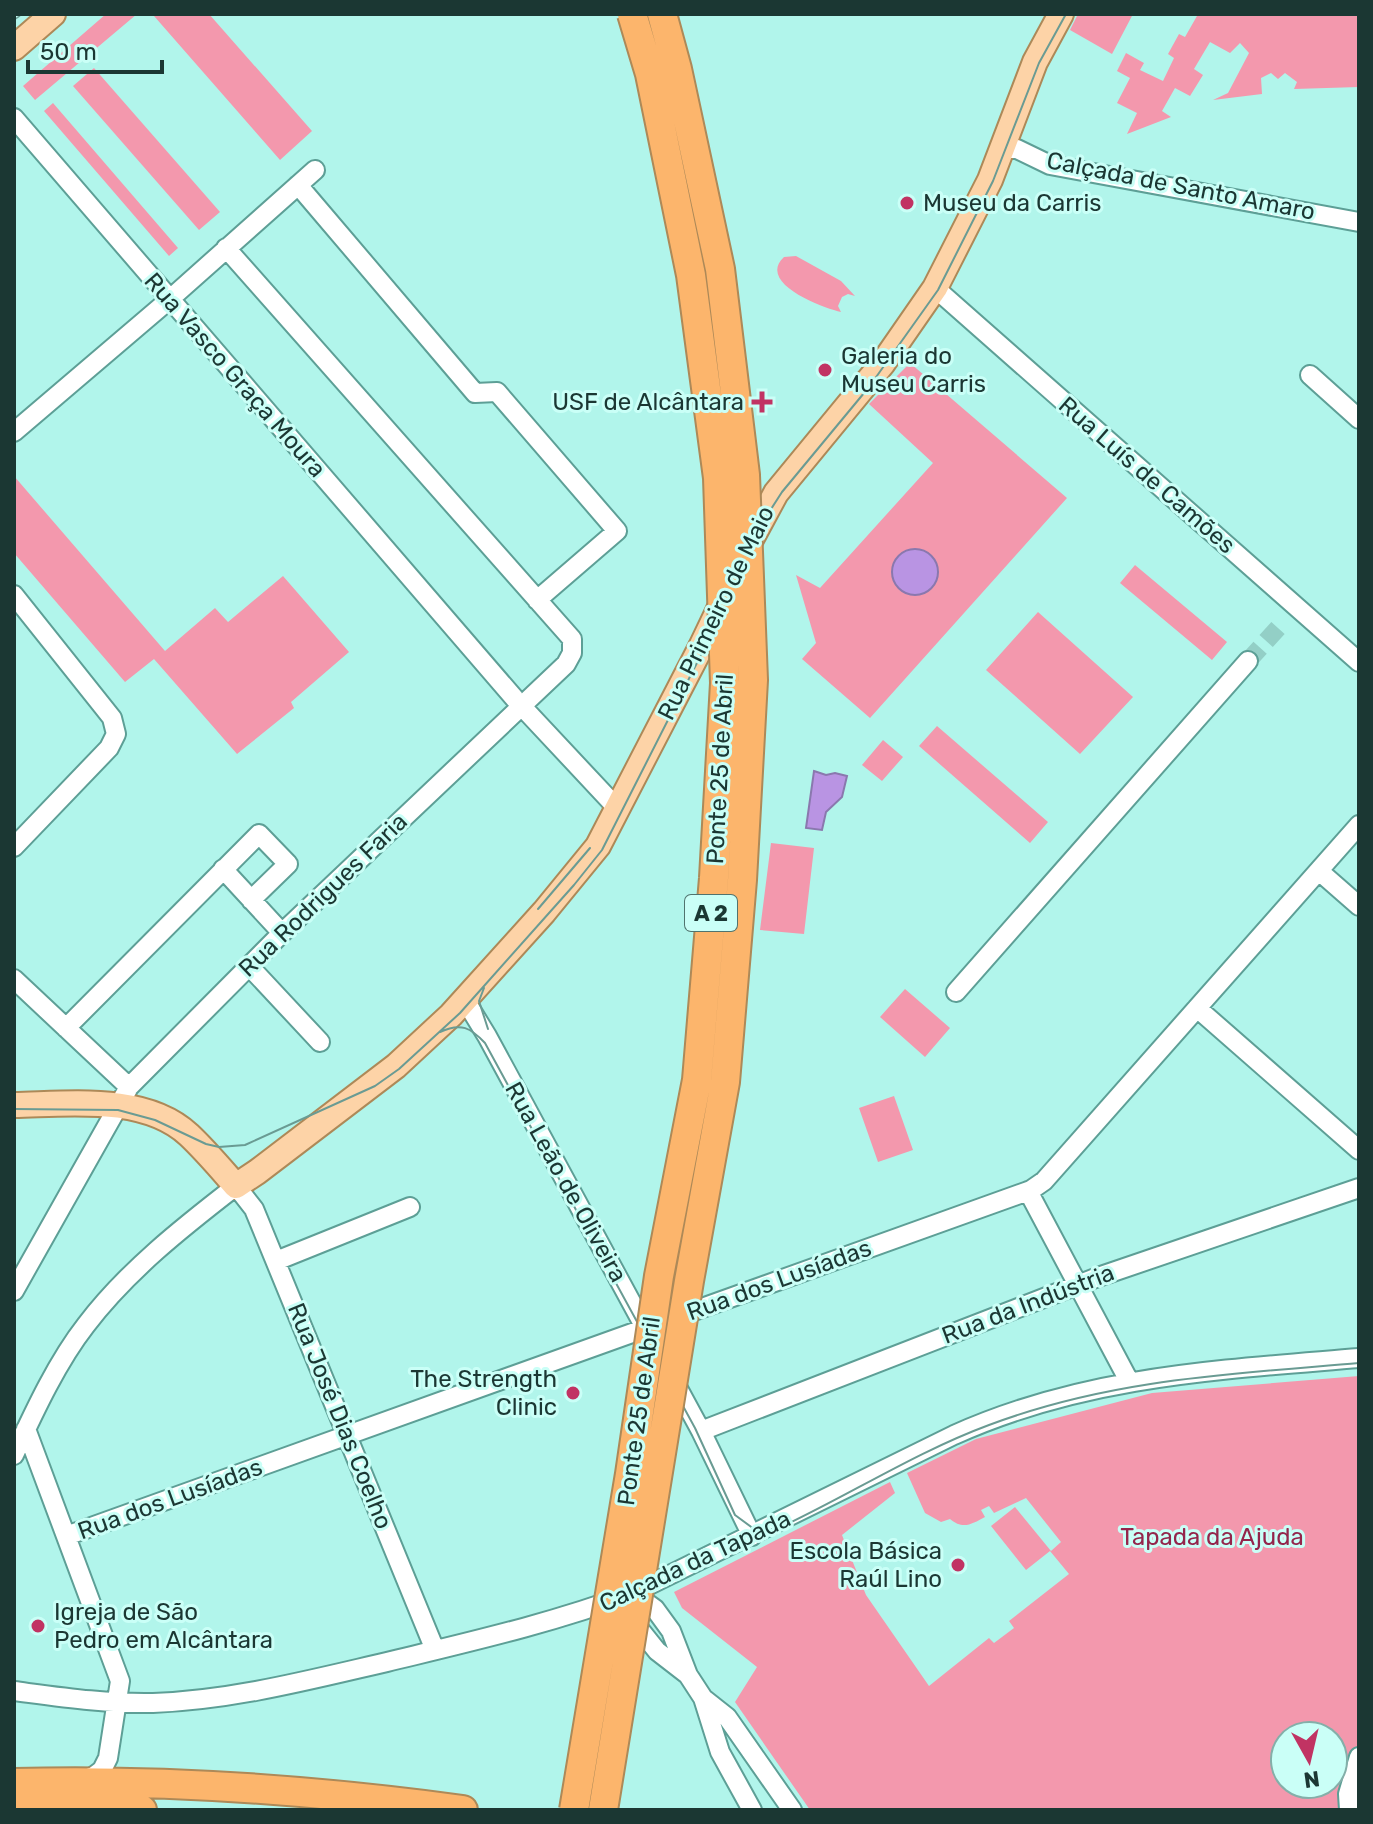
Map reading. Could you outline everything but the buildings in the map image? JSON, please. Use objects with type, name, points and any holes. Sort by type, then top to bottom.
[{"type":"highway","name":"Ponte 25 de Abril","points":[[574,1810],[630,1474],[659,1276],[697,1080],[714,878],[725,683],[718,478],[691,275],[650,74],[632,14]]},
{"type":"highway","name":"Ponte 25 de Abril","points":[[603,1810],[689,1281],[725,1082],[742,880],[753,680],[745,475],[720,269],[677,69],[662,14]]},
{"type":"highway","points":[[14,1783],[225,1787],[352,1796],[463,1810]]},
{"type":"highway","points":[[14,1810],[142,1810]]},
{"type":"main road","points":[[14,48],[53,14]]},
{"type":"main road","name":"Rua Primeiro de Maio","points":[[236,1186],[396,1066],[465,1000],[598,846],[701,647],[761,517],[776,493],[883,363],[935,288],[1004,149],[1035,62],[1061,14]]},
{"type":"main road","points":[[14,1105],[124,1097],[187,1133],[236,1186]]},
{"type":"street","name":"Rua Vasco Graça Moura","points":[[14,118],[520,705]]},
{"type":"street","name":"Calçada de Santo Amaro","points":[[1004,149],[1017,149],[1050,165],[1359,222]]},
{"type":"street","points":[[14,432],[315,170]]},
{"type":"street","points":[[298,185],[475,393],[497,392],[617,531],[537,600]]},
{"type":"street","name":"Rua Rodrigues Faria","points":[[14,1291],[124,1097],[282,933],[566,664],[572,653],[572,639],[226,248]]},
{"type":"street","name":"Rua Luís de Camões","points":[[935,288],[1359,662]]},
{"type":"street","points":[[1310,375],[1359,419]]},
{"type":"street","points":[[14,595],[112,718],[116,734],[109,748],[14,847]]},
{"type":"street","points":[[956,992],[1248,661]]},
{"type":"street","points":[[520,705],[617,808]]},
{"type":"street","name":"Rua dos Lusíadas","points":[[66,1536],[1028,1191],[1044,1181],[1359,825]]},
{"type":"street","points":[[66,1028],[259,834],[288,864],[251,900]]},
{"type":"street","points":[[223,869],[282,933]]},
{"type":"street","points":[[1319,871],[1359,906]]},
{"type":"street","points":[[249,966],[320,1042]]},
{"type":"street","points":[[14,979],[66,1028],[124,1097]]},
{"type":"street","name":"Rua Leão de Oliveira","points":[[465,1000],[646,1327],[752,1536]]},
{"type":"street","points":[[1197,1008],[1359,1150]]},
{"type":"street","points":[[187,1133],[211,1140]]},
{"type":"street","points":[[14,1455],[86,1325],[153,1255],[236,1186]]},
{"type":"street","name":"Rua José Dias Coelho","points":[[236,1186],[254,1209],[435,1650]]},
{"type":"street","name":"Rua da Indústria","points":[[701,1431],[1078,1284],[1359,1188]]},
{"type":"street","points":[[1028,1191],[1129,1381]]},
{"type":"street","points":[[276,1261],[410,1207]]},
{"type":"street","name":"Calçada da Tapada","points":[[14,1691],[116,1703],[207,1699],[258,1692],[435,1650],[582,1612],[633,1593],[970,1428],[1021,1409],[1129,1381],[1179,1373],[1359,1358]]},
{"type":"street","points":[[26,1429],[120,1681],[108,1758],[102,1770],[94,1776],[73,1782]]},
{"type":"street","points":[[633,1593],[633,1621],[657,1651],[688,1675],[703,1698],[720,1752],[752,1810]]},
{"type":"street","points":[[703,1698],[727,1717],[792,1810]]},
{"type":"street","points":[[1349,1810],[1348,1794],[1359,1757]]},
{"type":"green space","points":[[106,14],[137,14],[35,100],[23,86]]},
{"type":"green space","points":[[209,14],[312,131],[280,160],[154,16]]},
{"type":"green space","points":[[1078,14],[1133,14],[1112,54],[1070,30]]},
{"type":"green space","points":[[1194,14],[1359,14],[1359,87],[1294,89],[1297,82],[1285,73],[1278,79],[1271,73],[1261,78],[1262,94],[1213,100],[1228,93],[1249,53],[1240,43],[1230,53],[1210,42],[1194,69],[1203,75],[1190,96],[1175,88],[1162,111],[1171,117],[1127,134],[1137,113],[1117,103],[1130,78],[1117,71],[1126,53],[1144,63],[1140,70],[1163,81],[1174,58],[1168,54],[1179,34],[1185,37],[1197,16]]},
{"type":"green space","points":[[94,68],[220,212],[199,230],[73,86]]},
{"type":"green space","points":[[53,103],[178,248],[169,256],[44,111]]},
{"type":"green space","points":[[796,256],[841,281],[855,296],[848,294],[842,297],[838,306],[841,312],[808,300],[785,285],[778,267],[784,257]]},
{"type":"green space","points":[[910,363],[1067,498],[870,718],[802,659],[816,643],[796,575],[820,588],[933,463],[869,404]]},
{"type":"green space","points":[[14,476],[165,651],[215,608],[228,622],[283,576],[349,652],[291,702],[294,708],[237,754],[154,659],[125,682],[14,553]]},
{"type":"green space","points":[[1135,565],[1227,642],[1212,660],[1120,583]]},
{"type":"green space","points":[[1038,612],[1133,697],[1080,754],[986,670]]},
{"type":"green space","points":[[937,726],[1048,822],[1030,843],[919,746]]},
{"type":"green space","points":[[883,740],[903,757],[882,781],[862,765]]},
{"type":"green space","points":[[771,843],[814,848],[804,934],[760,930]]},
{"type":"green space","points":[[905,989],[950,1028],[925,1057],[880,1017]]},
{"type":"green space","points":[[894,1096],[913,1150],[878,1162],[859,1108]]},
{"type":"green space","name":"Tapada da Ajuda","points":[[1359,1376],[1359,1810],[810,1810],[735,1702],[757,1667],[682,1608],[674,1592],[890,1482],[895,1493],[842,1535],[866,1595],[929,1686],[989,1638],[994,1643],[1014,1628],[1009,1621],[1069,1574],[1050,1551],[1026,1570],[991,1526],[1015,1507],[1051,1551],[1061,1542],[1026,1498],[994,1513],[989,1506],[981,1510],[985,1517],[972,1524],[963,1525],[950,1519],[941,1522],[925,1513],[907,1473],[976,1439],[1152,1393]]},
{"type":"shaded area","points":[[915,549],[932,555],[938,572],[932,589],[915,595],[898,589],[892,572],[898,555]]},
{"type":"shaded area","points":[[814,771],[847,776],[842,797],[826,812],[822,830],[806,828]]},
{"type":"tunnel","points":[[1248,661],[1278,628]]},
{"type":"tram line","points":[[14,1109],[118,1110],[155,1120],[206,1144],[219,1147],[245,1145],[375,1086],[399,1069],[460,1013],[602,850],[704,649],[764,520],[782,492],[869,387],[938,290],[993,181],[1039,63],[1066,14]]},
{"type":"tram line","points":[[538,909],[590,848]]},
{"type":"tram line","points":[[484,988],[479,1001],[488,1029]]},
{"type":"tram line","points":[[440,1032],[454,1027],[465,1028],[485,1043],[695,1428],[735,1515],[754,1529],[777,1529],[962,1436],[1080,1397],[1172,1381],[1359,1363]]},
{"type":"railway","points":[[583,1810],[642,1462],[668,1278],[705,1081],[723,879],[735,682],[725,477],[701,273],[658,73],[641,14]]},
{"type":"railway","points":[[698,1187],[718,1081],[724,1009]]},
{"type":"place","name":"Museu da Carris","points":[[907,203]]},
{"type":"place","name":"Galeria do Museu Carris","points":[[825,370]]},
{"type":"place","name":"USF de Alcântara","points":[[762,402]]},
{"type":"place","name":"The Strength Clinic","points":[[573,1393]]},
{"type":"place","name":"Escola Básica Raúl Lino","points":[[958,1565]]},
{"type":"place","name":"Igreja de São Pedro em Alcântara","points":[[38,1626]]}]
